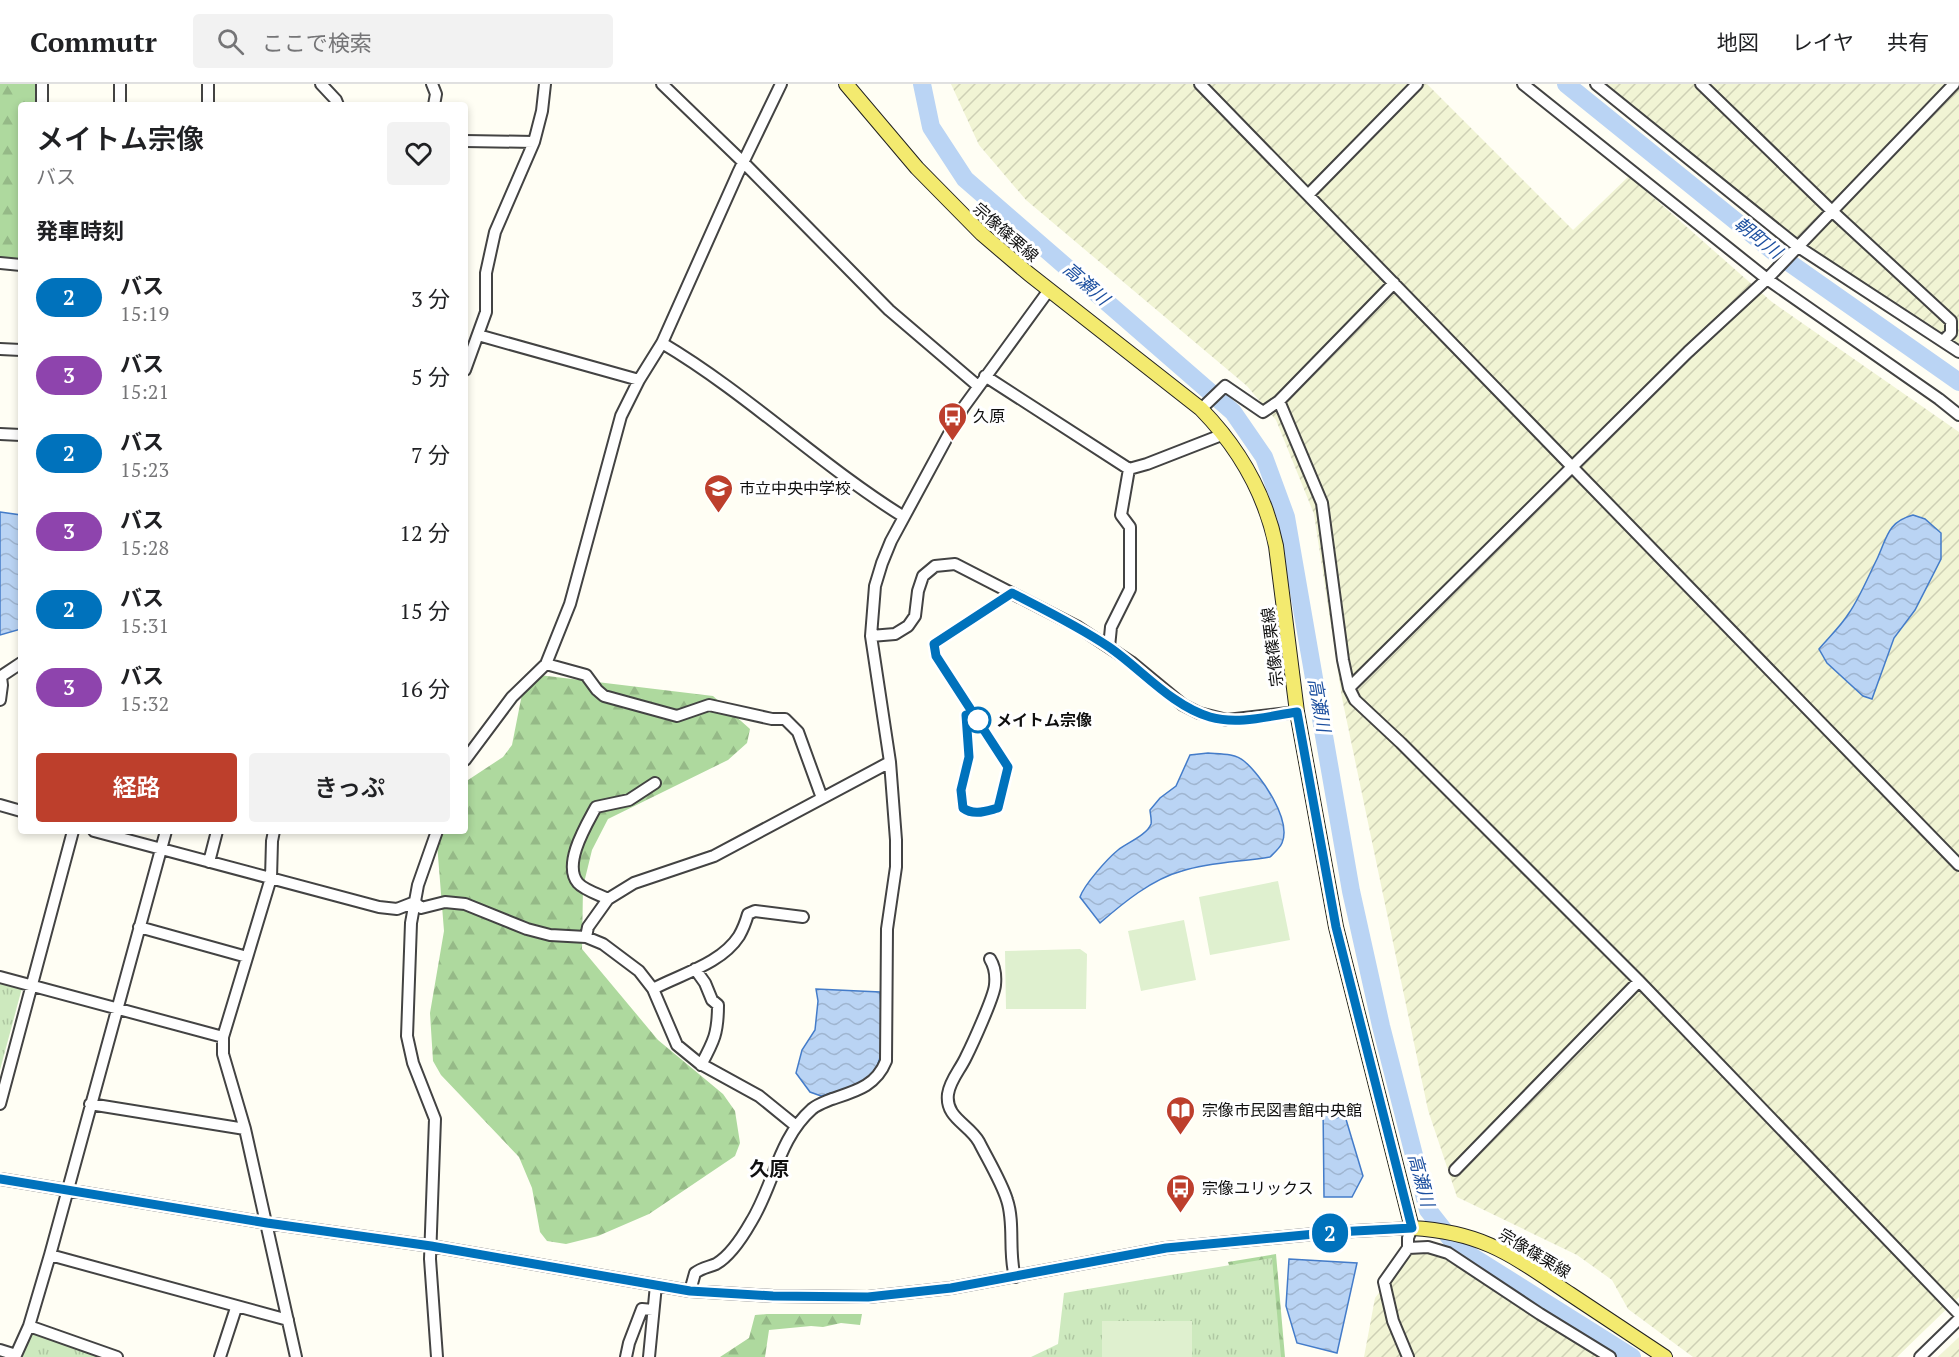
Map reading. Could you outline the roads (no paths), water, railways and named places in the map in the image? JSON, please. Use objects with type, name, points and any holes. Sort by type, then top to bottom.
[{"type":"main road","name":"宗像篠栗線","points":[[846,84],[917,168],[982,234],[1049,290],[1204,406],[1254,481],[1272,525],[1280,569],[1297,712],[1336,927],[1412,1228],[1450,1232],[1499,1248],[1665,1357]]},
{"type":"street","points":[[42,84],[42,102]]},
{"type":"street","points":[[120,84],[120,102]]},
{"type":"street","points":[[208,84],[208,102]]},
{"type":"street","points":[[321,84],[337,102]]},
{"type":"street","points":[[432,84],[436,94],[435,102]]},
{"type":"street","points":[[468,362],[486,312],[486,273],[495,232],[534,142],[542,111],[545,84]]},
{"type":"street","points":[[662,84],[744,163],[889,310],[978,386]]},
{"type":"street","points":[[468,756],[512,697],[546,664],[570,604],[621,416],[639,380],[662,344],[781,84]]},
{"type":"street","points":[[1200,84],[1959,865]]},
{"type":"street","points":[[1308,195],[1417,84]]},
{"type":"street","points":[[1523,84],[1767,279],[1959,415]]},
{"type":"street","points":[[1596,84],[1796,248],[1959,352]]},
{"type":"street","points":[[1701,84],[1833,212],[1951,321],[1951,333],[1943,341]]},
{"type":"street","points":[[1349,688],[1571,466],[1767,279],[1954,84]]},
{"type":"street","points":[[468,141],[534,142]]},
{"type":"street","points":[[0,263],[18,265]]},
{"type":"street","points":[[1204,406],[1225,386],[1263,412],[1279,401],[1394,283]]},
{"type":"street","points":[[690,1291],[695,1274],[725,1257],[751,1223],[780,1155],[796,1126],[818,1105],[864,1088],[873,1082],[886,1061],[887,929],[896,867],[897,840],[890,762],[871,636],[875,586],[882,562],[904,517],[963,408],[1049,290]]},
{"type":"street","points":[[478,336],[639,380]]},
{"type":"street","points":[[662,344],[783,428],[883,504],[904,517]]},
{"type":"street","points":[[0,349],[18,350]]},
{"type":"street","points":[[985,376],[1129,469],[1224,434]]},
{"type":"street","points":[[1279,401],[1322,503],[1343,660],[1349,688],[1355,700],[1639,981],[1959,1314]]},
{"type":"street","points":[[0,434],[18,435]]},
{"type":"street","points":[[1109,647],[1111,627],[1130,589],[1130,526],[1121,515],[1129,469]]},
{"type":"street","points":[[871,636],[895,634],[908,626],[915,616],[918,591],[923,576],[935,566],[948,564],[965,568],[1078,627],[1109,647],[1183,705],[1199,713],[1227,720],[1297,712]]},
{"type":"street","points":[[546,664],[586,675],[604,696],[677,716],[709,705],[772,719],[785,719],[798,732],[822,798]]},
{"type":"street","points":[[0,700],[2,685],[0,677],[18,665]]},
{"type":"street","points":[[586,937],[588,927],[608,899],[634,883],[714,856],[890,762]]},
{"type":"street","points":[[608,899],[579,884],[575,877],[573,866],[579,840],[596,807],[629,800],[655,783]]},
{"type":"street","points":[[0,805],[18,810]]},
{"type":"street","points":[[0,1104],[72,834]]},
{"type":"street","points":[[105,834],[379,907],[397,909],[415,902]]},
{"type":"street","points":[[0,1350],[16,1356],[29,1326],[165,834]]},
{"type":"street","points":[[209,862],[216,834]]},
{"type":"street","points":[[273,834],[271,878],[223,1037],[223,1054],[245,1129],[296,1357]]},
{"type":"street","points":[[436,834],[418,885],[411,923],[407,1036],[413,1063],[435,1119],[430,1259],[437,1357]]},
{"type":"street","points":[[415,902],[420,908],[445,902],[465,904],[527,929],[550,935],[586,937],[603,944],[639,971],[653,989],[677,1045],[701,1065],[759,1096],[796,1126]]},
{"type":"street","points":[[653,989],[695,969],[731,946],[741,934],[748,914],[755,911],[803,917]]},
{"type":"street","points":[[139,927],[247,957]]},
{"type":"street","points":[[990,959],[994,967],[995,987],[966,1059],[954,1076],[948,1104],[952,1115],[977,1139],[1008,1200],[1012,1240],[1011,1261],[1015,1277]]},
{"type":"street","points":[[695,969],[705,983],[712,1000],[718,1005],[718,1026],[709,1052],[701,1065]]},
{"type":"street","points":[[0,977],[223,1037]]},
{"type":"street","points":[[1455,1170],[1639,981]]},
{"type":"street","points":[[90,1104],[245,1129]]},
{"type":"street","points":[[0,1179],[267,1223],[431,1246],[690,1291],[773,1296],[868,1297],[951,1288],[1166,1248],[1336,1232],[1412,1228],[1408,1238],[1408,1248],[1384,1282],[1393,1321],[1408,1357]]},
{"type":"street","points":[[1408,1248],[1428,1247],[1448,1253],[1610,1357]]},
{"type":"street","points":[[50,1255],[236,1308],[288,1320]]},
{"type":"street","points":[[650,1357],[656,1285]]},
{"type":"street","points":[[220,1357],[236,1308]]},
{"type":"street","points":[[626,1357],[628,1343],[642,1310],[653,1310]]},
{"type":"street","points":[[1920,1357],[1959,1319]]},
{"type":"street","points":[[29,1326],[104,1355],[117,1357]]},
{"type":"water","points":[[0,512],[18,515],[18,630],[0,635]]},
{"type":"water","points":[[1913,515],[1925,519],[1941,533],[1941,559],[1915,610],[1894,638],[1872,699],[1863,696],[1827,663],[1819,649],[1853,607],[1893,526]]},
{"type":"water","points":[[1227,754],[1240,758],[1259,776],[1283,822],[1284,833],[1281,845],[1270,857],[1193,868],[1171,875],[1138,892],[1100,923],[1080,897],[1086,886],[1113,854],[1149,828],[1150,810],[1160,798],[1176,786],[1190,755]]},
{"type":"water","points":[[816,989],[880,992],[882,1029],[877,1067],[870,1076],[861,1083],[821,1096],[810,1092],[796,1073],[802,1050],[815,1030],[818,1001]]},
{"type":"water","points":[[1323,1105],[1331,1105],[1336,1118],[1345,1116],[1363,1176],[1352,1197],[1324,1197]]},
{"type":"water","points":[[1289,1259],[1357,1263],[1337,1353],[1297,1343],[1286,1306]]},
{"type":"waterway","name":"高瀬川","points":[[922,84],[931,127],[965,179],[1233,412],[1264,457],[1286,517],[1351,891],[1381,1026],[1428,1210],[1457,1247],[1632,1357]]},
{"type":"waterway","name":"朝町川","points":[[1566,84],[1774,252],[1959,382]]},
{"type":"place","name":"久原","points":[[952,442]]},
{"type":"place","name":"市立中央中学校","points":[[718,514]]},
{"type":"place","name":"メイトム宗像","points":[[978,720]]},
{"type":"place","name":"宗像市民図書館中央館","points":[[1181,1136]]},
{"type":"place","name":"宗像ユリックス","points":[[1181,1214]]},
{"type":"district","name":"久原","points":[[769,1169]]}]
